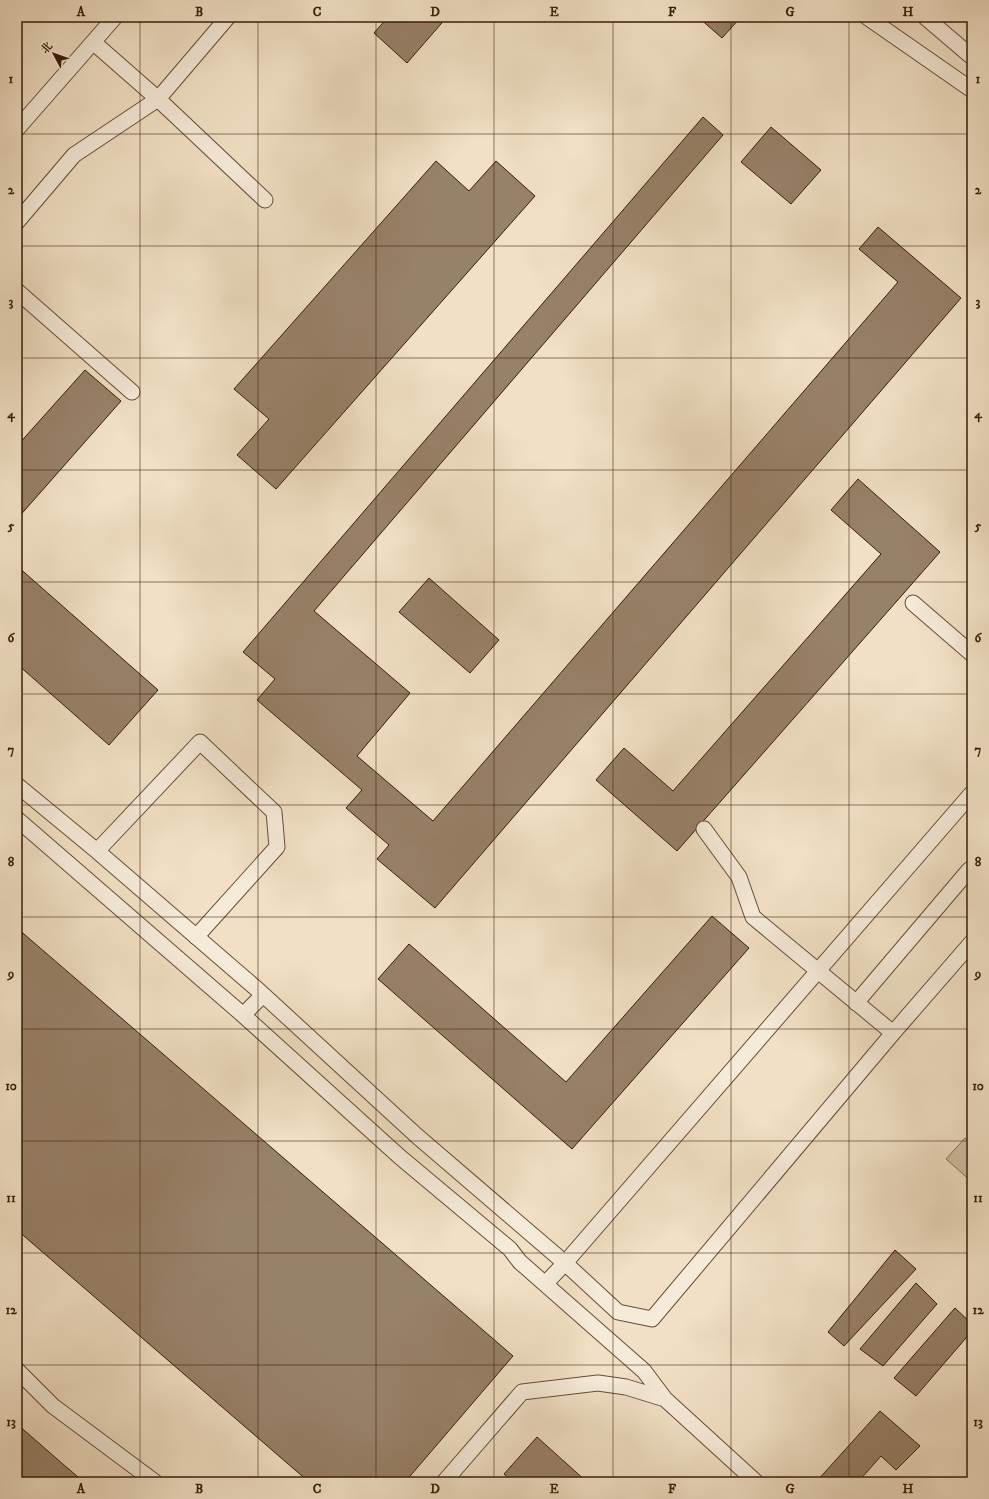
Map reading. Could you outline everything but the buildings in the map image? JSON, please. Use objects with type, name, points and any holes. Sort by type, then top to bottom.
[{"type":"lane","points":[[17,129],[115,17]]},
{"type":"lane","points":[[17,222],[74,155],[158,99],[228,17]]},
{"type":"lane","points":[[866,17],[972,90]]},
{"type":"lane","points":[[925,17],[972,56]]},
{"type":"lane","points":[[93,42],[158,99],[265,200]]},
{"type":"lane","points":[[19,296],[132,392]]},
{"type":"lane","points":[[913,603],[972,654]]},
{"type":"lane","points":[[97,851],[200,742],[274,812],[277,847],[196,937]]},
{"type":"lane","points":[[17,785],[97,851],[196,937],[418,1136],[565,1263],[618,1312],[652,1319],[893,1033],[972,942]]},
{"type":"lane","points":[[545,1284],[565,1263],[819,971],[972,793]]},
{"type":"lane","points":[[17,819],[243,1015],[400,1157],[510,1249],[520,1262],[644,1371],[665,1400],[756,1482]]},
{"type":"lane","points":[[704,829],[739,877],[753,917],[893,1033]]},
{"type":"lane","points":[[856,1003],[969,870],[972,872]]},
{"type":"lane","points":[[243,1015],[263,996]]},
{"type":"lane","points":[[17,1370],[53,1406],[155,1482]]},
{"type":"lane","points":[[444,1482],[522,1392],[598,1383],[626,1387],[665,1400]]},
{"type":"shaded area","points":[[965,1138],[972,1144],[972,1182],[946,1159]]}]
